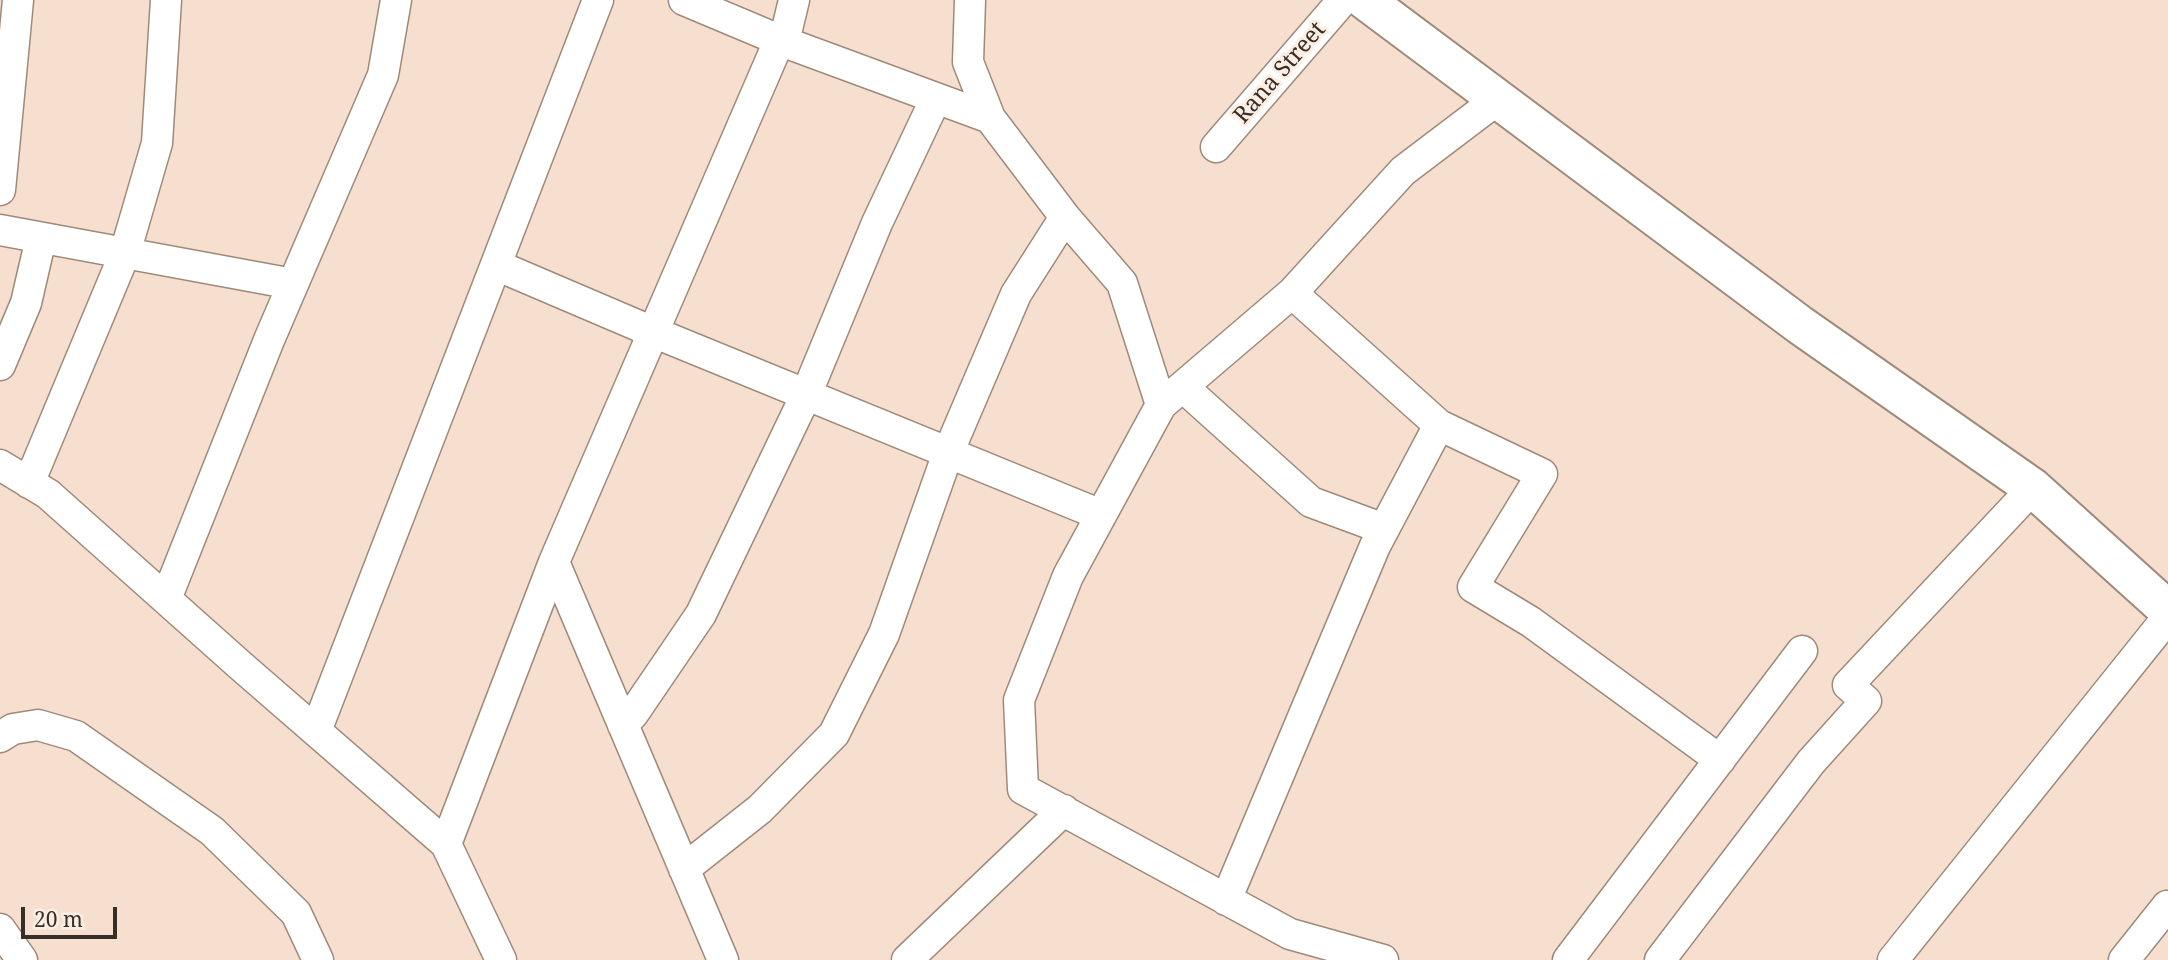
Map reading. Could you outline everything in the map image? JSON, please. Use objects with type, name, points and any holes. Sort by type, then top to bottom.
[{"type":"street","points":[[0,190],[18,0]]},
{"type":"street","points":[[29,483],[125,253],[157,143],[166,0]]},
{"type":"street","points":[[166,599],[293,284],[383,75],[396,0]]},
{"type":"street","points":[[316,731],[598,0]]},
{"type":"street","points":[[684,0],[782,41],[990,118]]},
{"type":"street","points":[[446,844],[554,562],[782,41],[793,0]]},
{"type":"street","points":[[970,0],[968,62],[990,118],[1065,216],[1122,283],[1172,396],[1311,502],[1384,529]]},
{"type":"street","name":"Rana Street","points":[[1216,146],[1343,0]]},
{"type":"street","points":[[1365,0],[1800,325],[2033,488],[2168,610]]},
{"type":"street","points":[[623,725],[701,614],[806,395],[877,223],[936,98]]},
{"type":"street","points":[[1383,960],[1290,947],[1226,900],[1023,789],[1019,699],[1068,576],[1172,396],[1292,293],[1403,171],[1498,99]]},
{"type":"street","points":[[684,869],[760,809],[834,734],[884,634],[948,453],[1016,294],[1065,216]]},
{"type":"street","points":[[0,230],[293,284]]},
{"type":"street","points":[[0,365],[26,303],[41,238]]},
{"type":"street","points":[[496,265],[1101,515]]},
{"type":"street","points":[[1292,293],[1439,425],[1542,474],[1472,587],[1531,622],[1720,760]]},
{"type":"street","points":[[1226,900],[1375,546],[1439,425]]},
{"type":"street","points":[[0,466],[48,494],[446,844],[501,960]]},
{"type":"street","points":[[1660,960],[1811,762],[1866,701],[1848,685],[2033,488]]},
{"type":"street","points":[[554,562],[723,960]]},
{"type":"street","points":[[1893,960],[2168,617]]},
{"type":"street","points":[[1568,960],[1802,651]]},
{"type":"street","points":[[0,737],[13,729],[38,725],[76,736],[212,831],[296,913],[318,960]]},
{"type":"street","points":[[907,960],[1064,810]]},
{"type":"street","points":[[2124,960],[2167,906]]},
{"type":"street","points":[[0,929],[22,960]]}]
